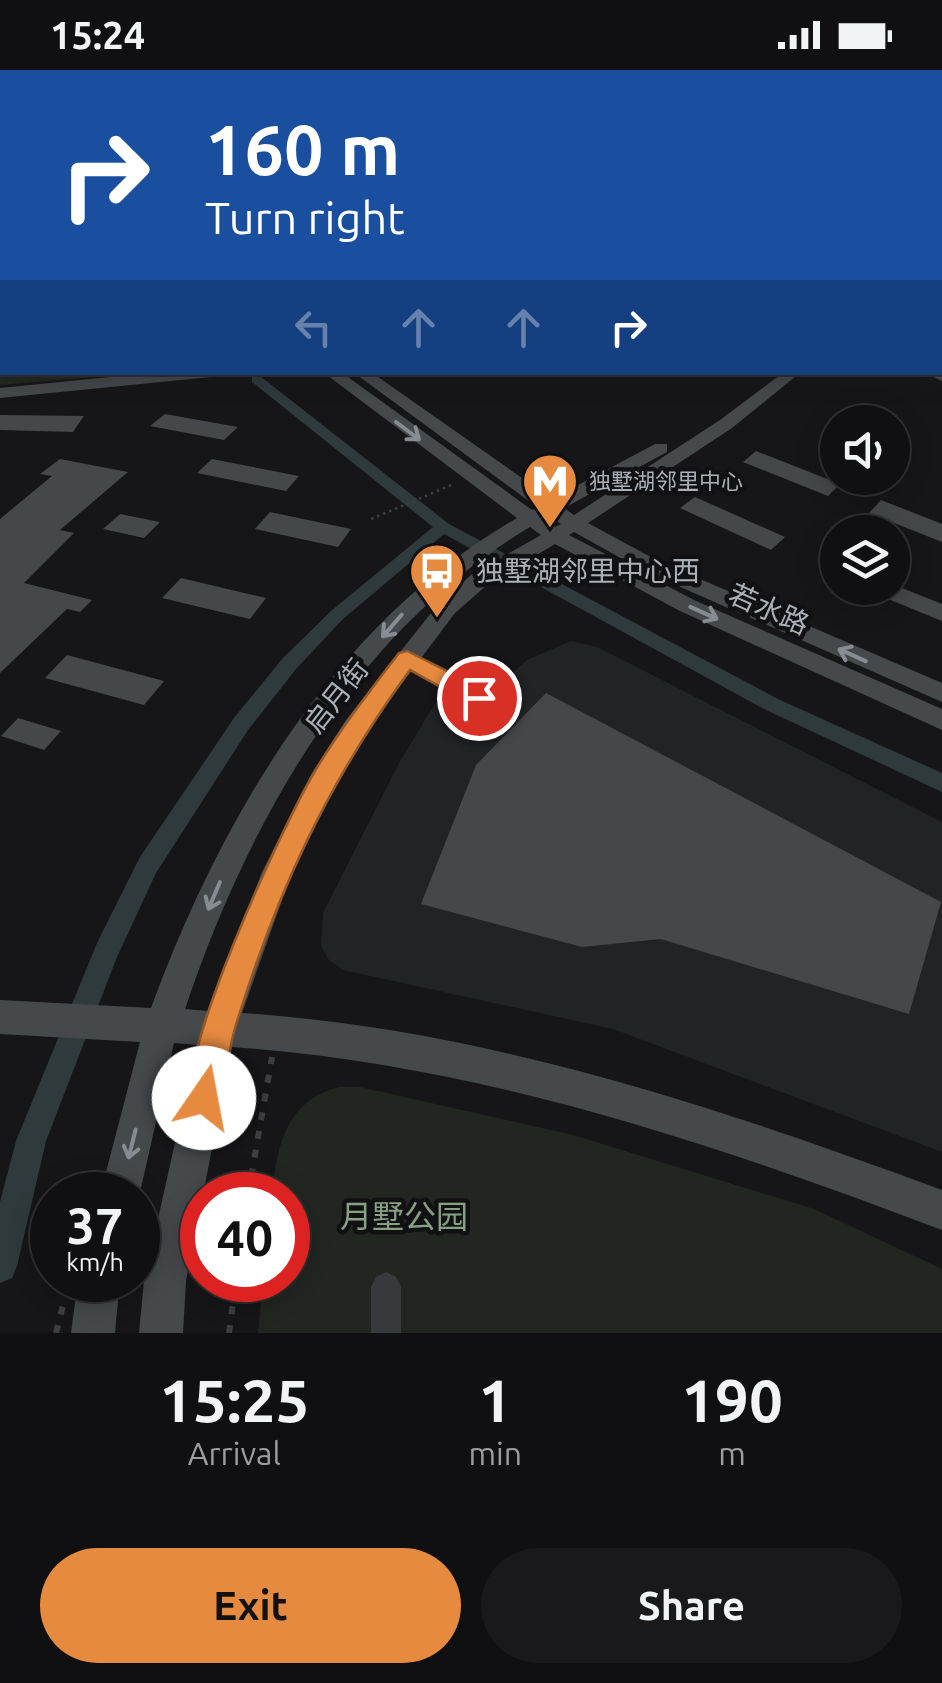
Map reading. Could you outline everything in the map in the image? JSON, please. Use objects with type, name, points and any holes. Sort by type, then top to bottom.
[{"type":"street","points":[[0,391],[150,375]]},
{"type":"street","points":[[0,391],[120,384],[188,375]]},
{"type":"street","name":"若水路","points":[[334,375],[540,515],[688,606],[942,720]]},
{"type":"street","name":"若水路","points":[[364,375],[540,515]]},
{"type":"street","name":"启月街","points":[[162,1333],[166,1281],[218,1030],[273,882],[322,780],[355,727],[497,538],[717,414],[769,375]]},
{"type":"street","name":"启月街","points":[[126,1172],[162,1025],[218,884],[276,776],[337,691],[402,614],[477,567],[524,552],[564,530],[726,424],[790,375]]},
{"type":"street","name":"若水路","points":[[564,530],[942,693]]},
{"type":"street","points":[[13,1018],[162,1025],[420,1051],[624,1102],[812,1162],[942,1210]]},
{"type":"street","points":[[386,1287],[386,1333]]},
{"type":"street","points":[[93,1333],[96,1302]]},
{"type":"lane","points":[[407,659],[479,698]]},
{"type":"path","points":[[372,519],[456,483]]},
{"type":"path","points":[[252,1172],[277,1035]]},
{"type":"path","points":[[56,1333],[64,1302]]},
{"type":"path","points":[[228,1333],[233,1302]]},
{"type":"shaded area","points":[[571,641],[597,647],[942,822],[942,1152],[613,1029],[343,970],[329,960],[321,946],[323,913],[399,763],[455,670],[495,689],[527,660]]},
{"type":"green space","points":[[0,375],[118,375],[0,385]]},
{"type":"green space","name":"月墅公园","points":[[339,1087],[360,1087],[573,1135],[814,1209],[942,1269],[942,1333],[258,1333],[261,1302],[310,1302],[310,1172],[275,1172],[287,1128],[306,1103]]},
{"type":"building","points":[[165,414],[238,427],[224,440],[150,426]]},
{"type":"building","points":[[0,415],[84,416],[73,432],[0,430]]},
{"type":"building","points":[[756,451],[820,476],[820,493],[743,462]]},
{"type":"building","points":[[60,459],[128,472],[60,530],[74,533],[24,583],[92,600],[80,612],[67,609],[0,673],[0,519],[52,476],[40,474]]},
{"type":"building","points":[[212,459],[299,476],[286,491],[197,473]]},
{"type":"building","points":[[695,497],[785,537],[771,550],[680,508]]},
{"type":"building","points":[[881,500],[942,524],[942,542],[910,529],[910,515],[869,513]]},
{"type":"building","points":[[270,512],[351,529],[338,547],[255,529]]},
{"type":"building","points":[[120,514],[160,522],[144,538],[103,529]]},
{"type":"building","points":[[181,578],[266,598],[250,619],[162,598]]},
{"type":"building","points":[[910,591],[942,604],[942,621],[903,605],[910,605]]},
{"type":"building","points":[[67,655],[164,681],[144,705],[45,678]]},
{"type":"building","points":[[546,693],[941,902],[909,1014],[661,939],[582,947],[421,904],[476,765]]},
{"type":"building","points":[[18,718],[61,731],[44,750],[1,736]]},
{"type":"waterway","points":[[256,379],[443,527]]},
{"type":"waterway","points":[[0,1266],[31,1141],[106,952],[148,865],[241,724],[289,664],[337,615],[443,527]]},
{"type":"waterway","points":[[443,527],[771,704],[942,783]]},
{"type":"place","name":"独墅湖邻里中心","points":[[550,530]]},
{"type":"place","name":"独墅湖邻里中心西","points":[[437,620]]},
{"type":"route","points":[[204,1098],[218,1030],[273,882],[322,780],[355,727],[407,659],[479,698]]}]
